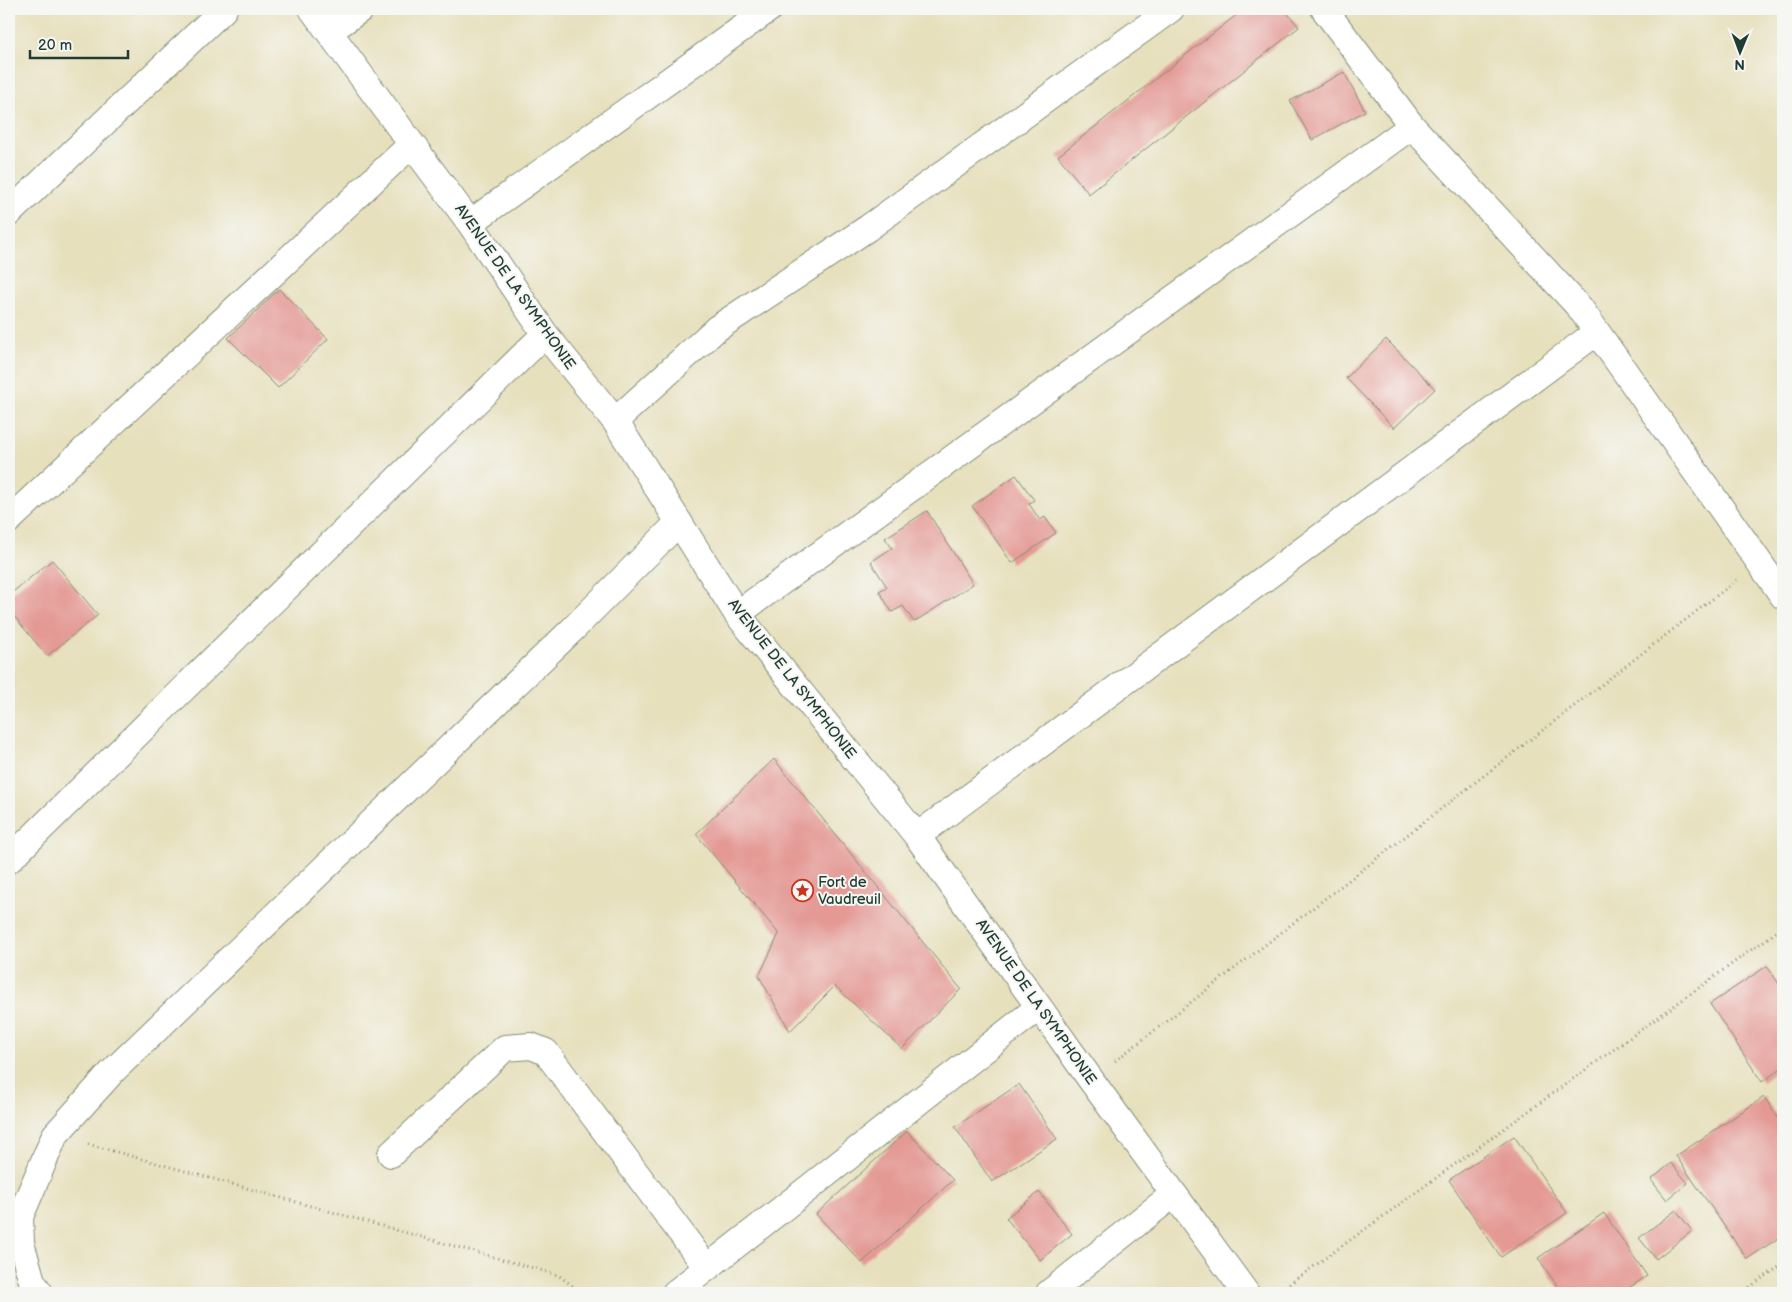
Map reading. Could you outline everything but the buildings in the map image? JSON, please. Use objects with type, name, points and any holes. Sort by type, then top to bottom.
[{"type":"street","points":[[9,214],[224,9]]},
{"type":"street","name":"AVENUE DE LA SYMPHONIE","points":[[312,9],[470,223],[545,334],[614,421],[738,614],[918,836],[1091,1080],[1246,1293]]},
{"type":"street","points":[[330,31],[361,9]]},
{"type":"street","points":[[470,223],[769,9]]},
{"type":"street","points":[[614,421],[716,329],[868,228],[1171,9]]},
{"type":"street","points":[[1330,11],[1412,126],[1580,308],[1783,596]]},
{"type":"street","points":[[738,614],[1412,126]]},
{"type":"street","points":[[9,520],[412,144]]},
{"type":"street","points":[[918,836],[1597,332]]},
{"type":"street","points":[[9,860],[545,334]]},
{"type":"street","points":[[40,1293],[32,1281],[21,1243],[20,1217],[55,1135],[112,1072],[574,628],[679,522]]},
{"type":"street","points":[[676,1293],[1039,1007]]},
{"type":"street","points":[[391,1154],[505,1048],[531,1046],[546,1052],[707,1268]]},
{"type":"street","points":[[1049,1293],[1174,1194]]},
{"type":"path","points":[[1091,1080],[1759,562]]},
{"type":"path","points":[[1277,1293],[1783,926]]},
{"type":"path","points":[[55,1135],[558,1275],[582,1293]]},
{"type":"path","points":[[1741,1293],[1783,1264]]},
{"type":"place","name":"Fort de Vaudreuil","points":[[802,891]]}]
